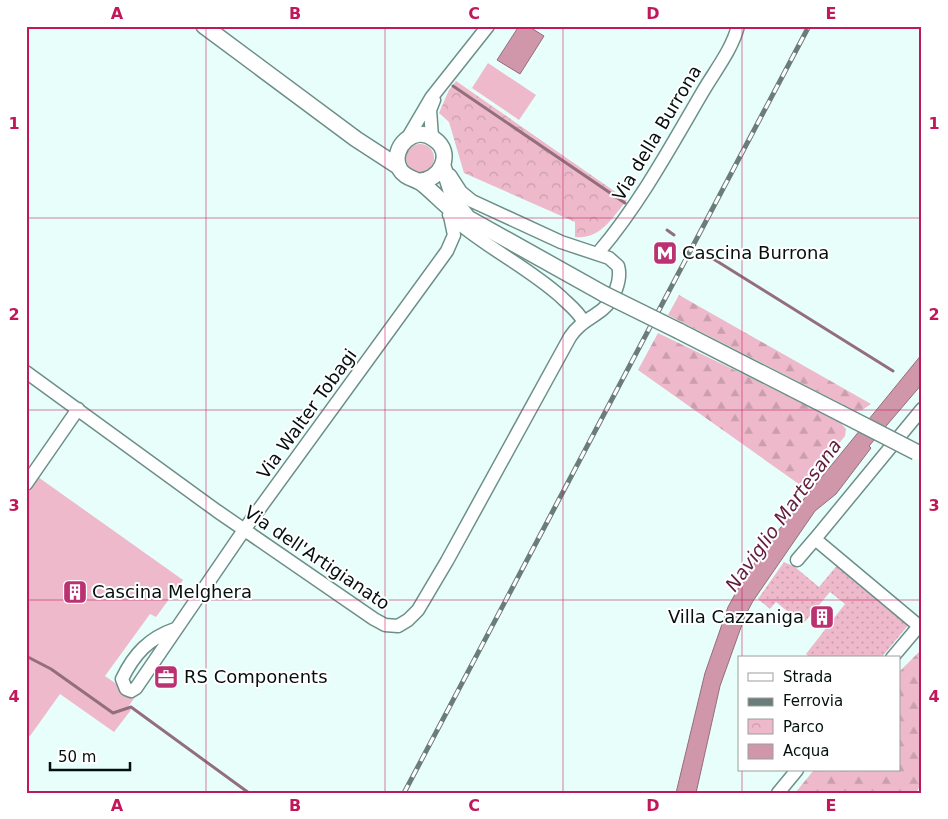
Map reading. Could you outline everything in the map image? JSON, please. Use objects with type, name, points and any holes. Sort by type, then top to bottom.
[{"type":"street","points":[[204,26],[363,143],[399,167],[407,176],[418,181],[453,212],[473,221],[604,294],[919,453]]},
{"type":"street","points":[[399,167],[398,152],[421,113],[488,26]]},
{"type":"street","name":"Via della Burrona","points":[[598,253],[627,216],[672,144],[728,49],[738,26]]},
{"type":"street","points":[[432,137],[430,110],[439,88]]},
{"type":"street","points":[[363,143],[379,145],[406,140],[417,134],[432,137],[442,148],[443,162],[454,200],[473,221]]},
{"type":"street","points":[[418,181],[433,178],[443,162]]},
{"type":"street","name":"Via dell'Artigianato","points":[[26,372],[244,530],[377,621],[392,626],[403,624],[416,613],[434,584],[568,341],[583,321],[605,308],[619,282],[619,269],[616,264],[598,253],[561,242],[468,198],[454,182],[443,162]]},
{"type":"street","points":[[439,199],[450,216],[539,278],[576,311],[583,321]]},
{"type":"street","name":"Via Walter Tobagi","points":[[175,629],[157,635],[144,647],[123,676],[122,682],[126,688],[131,690],[136,688],[244,530],[447,251],[454,235],[450,216]]},
{"type":"street","points":[[26,484],[78,409]]},
{"type":"street","points":[[797,560],[922,409]]},
{"type":"street","points":[[815,539],[919,626],[894,656]]},
{"type":"street","points":[[778,793],[795,772]]},
{"type":"green space","points":[[488,63],[536,95],[519,120],[472,88]]},
{"type":"green space","points":[[456,81],[627,200],[611,220],[598,231],[592,235],[575,237],[575,222],[464,173],[449,122],[439,113],[449,90]]},
{"type":"green space","points":[[420,144],[430,148],[434,158],[430,168],[420,172],[410,168],[406,158],[410,148]]},
{"type":"green space","points":[[679,295],[871,404],[862,410],[856,411],[668,315]]},
{"type":"green space","points":[[658,333],[838,420],[846,429],[845,436],[803,487],[638,370]]},
{"type":"green space","points":[[38,477],[183,580],[156,617],[150,614],[105,676],[135,697],[128,707],[131,710],[114,732],[60,694],[30,736],[26,733],[26,493]]},
{"type":"green space","points":[[784,562],[795,567],[819,587],[839,563],[910,623],[883,656],[808,656],[806,654],[845,604],[830,592],[803,624],[776,602],[770,609],[758,599]]},
{"type":"green space","points":[[922,649],[922,782],[916,793],[795,793],[812,772],[900,772],[900,671]]},
{"type":"water","points":[[519,26],[528,26],[544,36],[520,74],[497,60]]},
{"type":"water","points":[[922,354],[922,384],[869,446],[871,448],[836,494],[815,511],[753,601],[745,616],[720,686],[696,793],[676,793],[705,673],[728,607],[739,587],[764,548]]},
{"type":"waterway","points":[[453,86],[625,203]]},
{"type":"waterway","points":[[667,230],[674,235]]},
{"type":"waterway","points":[[707,255],[893,371]]},
{"type":"waterway","points":[[26,656],[51,669],[113,713],[131,707],[249,793]]},
{"type":"railway","points":[[404,793],[809,26]]},
{"type":"place","name":"Cascina Burrona","points":[[665,253]]},
{"type":"place","name":"Cascina Melghera","points":[[75,592]]},
{"type":"place","name":"Villa Cazzaniga","points":[[822,617]]},
{"type":"place","name":"RS Components","points":[[166,677]]},
{"type":"water label","name":"Naviglio Martesana","points":[[783,515]]}]
